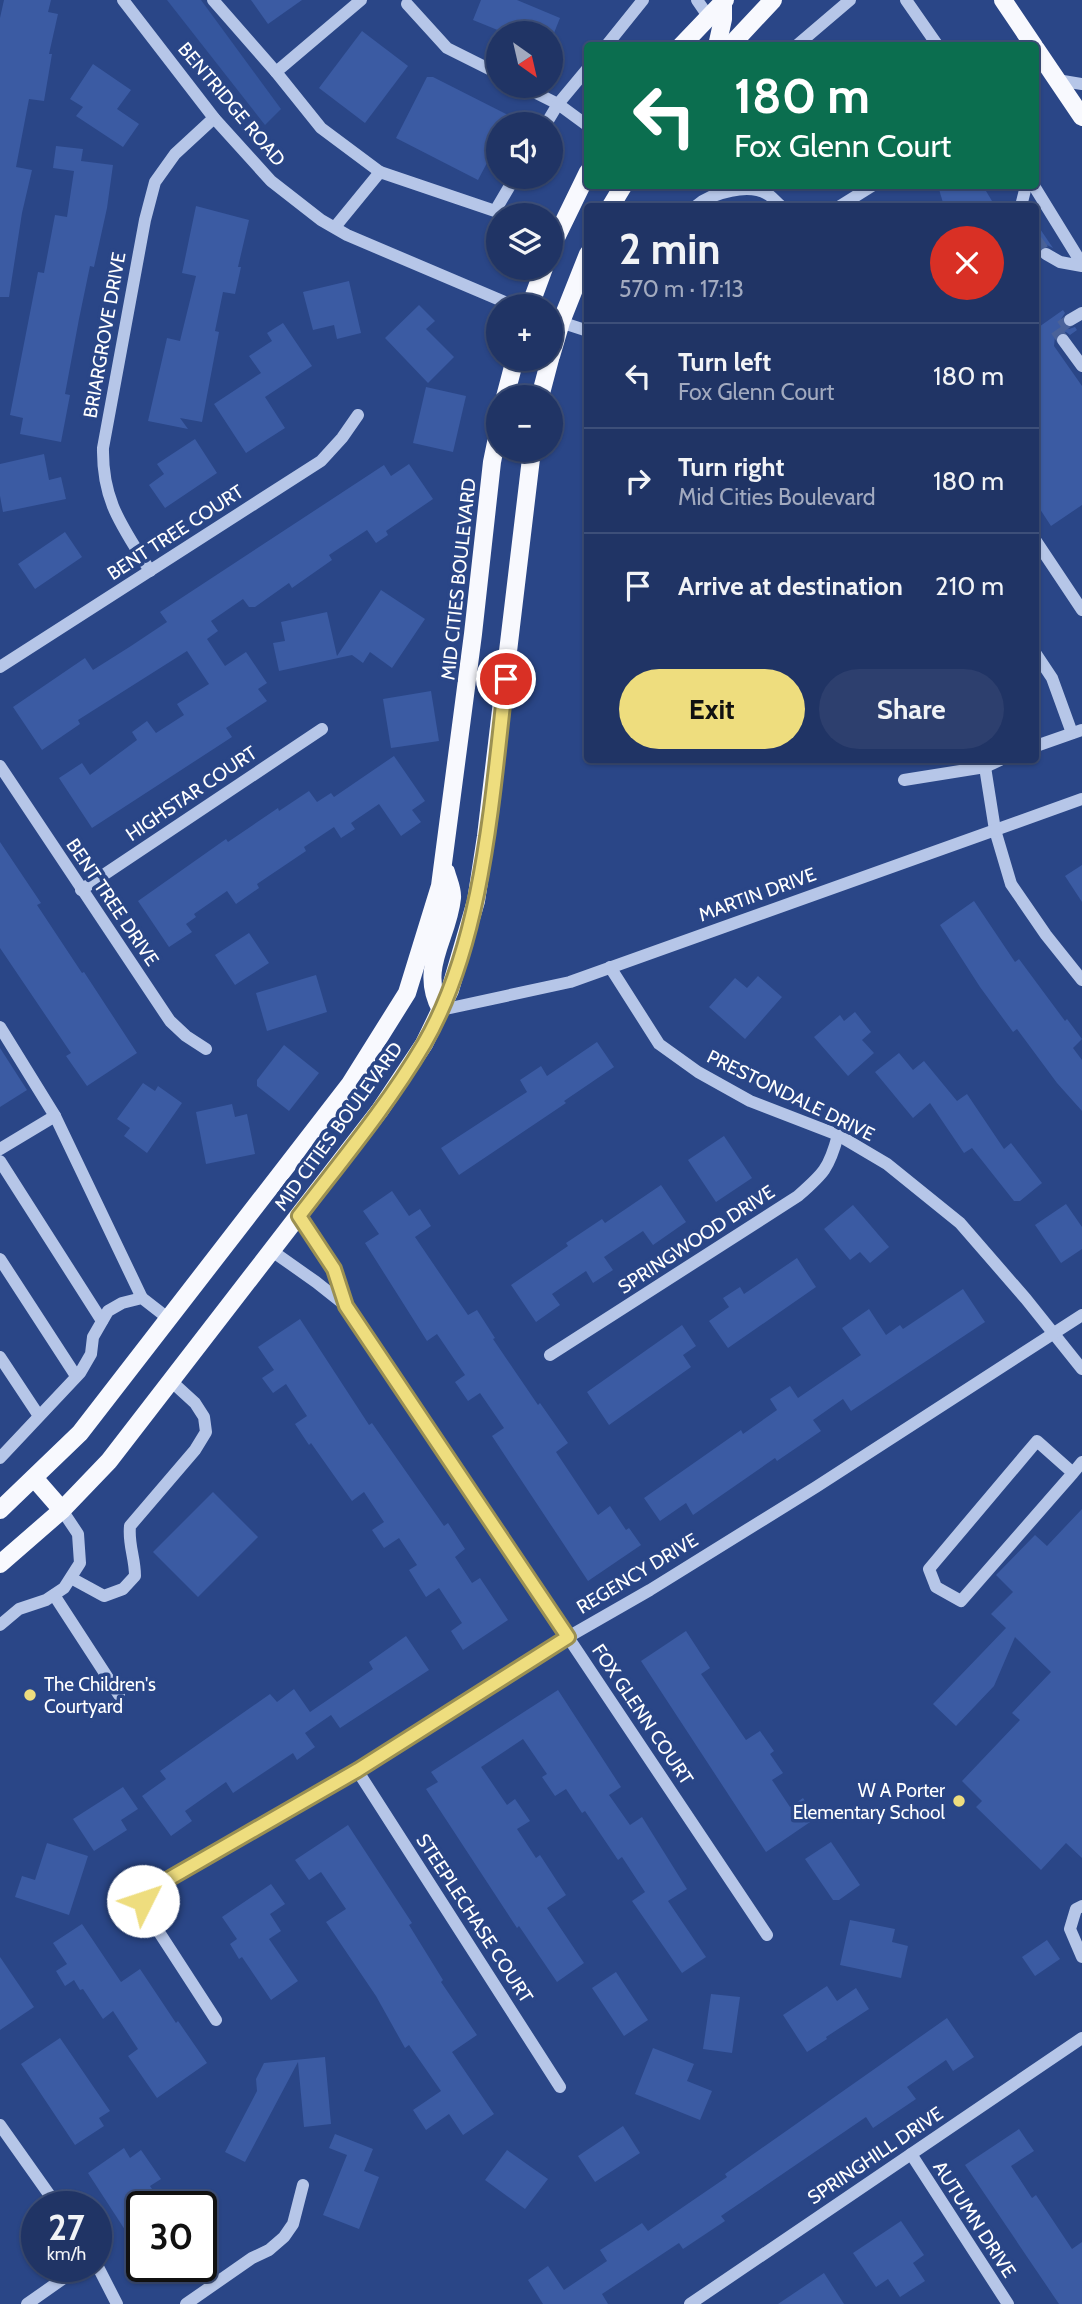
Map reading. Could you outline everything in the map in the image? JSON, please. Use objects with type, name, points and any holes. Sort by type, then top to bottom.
[{"type":"main road","points":[[685,42],[723,0]]},
{"type":"main road","points":[[718,42],[723,19],[723,0]]},
{"type":"main road","points":[[737,42],[772,0]]},
{"type":"main road","points":[[1003,0],[1032,42]]},
{"type":"main road","points":[[1039,53],[1082,117]]},
{"type":"main road","points":[[563,223],[584,180]]},
{"type":"main road","points":[[563,306],[584,262]]},
{"type":"main road","name":"MID CITIES BOULEVARD","points":[[0,1510],[80,1433],[350,1084],[407,993],[444,865],[474,634],[492,462]]},
{"type":"main road","name":"MID CITIES BOULEVARD","points":[[0,1564],[62,1510],[109,1461],[380,1110],[424,1044],[441,1010],[450,990],[476,901],[531,462]]},
{"type":"main road","points":[[441,1010],[434,998],[431,970],[453,896],[444,865]]},
{"type":"main road","points":[[35,1479],[62,1510]]},
{"type":"street","name":"BENTRIDGE ROAD","points":[[123,0],[214,118],[271,181],[347,235],[486,294]]},
{"type":"street","points":[[213,0],[321,128],[380,172],[495,211],[508,189]]},
{"type":"street","points":[[276,72],[361,0]]},
{"type":"street","points":[[609,42],[643,0]]},
{"type":"street","points":[[697,0],[708,16]]},
{"type":"street","points":[[801,42],[850,0]]},
{"type":"street","points":[[906,0],[935,42]]},
{"type":"street","points":[[406,1],[447,48],[486,68]]},
{"type":"street","points":[[554,112],[584,73]]},
{"type":"street","points":[[1057,80],[1082,84]]},
{"type":"street","points":[[546,98],[584,123]]},
{"type":"street","name":"BRIARGROVE DRIVE","points":[[150,571],[110,502],[103,470],[103,448],[145,220],[155,182],[175,154],[214,118]]},
{"type":"street","points":[[335,228],[380,172]]},
{"type":"street","points":[[699,203],[705,198],[736,189]]},
{"type":"street","points":[[745,189],[767,193],[778,203]]},
{"type":"street","points":[[845,203],[867,189]]},
{"type":"street","points":[[1036,189],[1082,265]]},
{"type":"street","points":[[1046,254],[1060,262],[1082,265]]},
{"type":"street","points":[[1070,320],[1082,313]]},
{"type":"street","points":[[563,323],[584,330]]},
{"type":"street","points":[[1063,340],[1082,366]]},
{"type":"street","name":"BENT TREE COURT","points":[[0,667],[321,461],[342,439],[358,415]]},
{"type":"street","points":[[1039,546],[1082,610]]},
{"type":"street","points":[[1039,658],[1052,678],[1077,732],[1039,745]]},
{"type":"street","name":"HIGHSTAR COURT","points":[[81,890],[322,729]]},
{"type":"street","points":[[904,780],[986,763],[995,830],[1011,884],[1046,935],[1082,980]]},
{"type":"street","name":"BENT TREE DRIVE","points":[[0,766],[170,1021],[186,1037],[206,1049]]},
{"type":"street","name":"MARTIN DRIVE","points":[[441,1010],[570,982],[1082,799]]},
{"type":"street","name":"PRESTONDALE DRIVE","points":[[610,967],[659,1044],[698,1072],[750,1101],[838,1135],[887,1164],[960,1223],[1055,1333],[1082,1369]]},
{"type":"street","points":[[0,1027],[55,1116],[142,1298],[169,1319]]},
{"type":"street","points":[[0,1149],[55,1116]]},
{"type":"street","name":"SPRINGWOOD DRIVE","points":[[550,1355],[798,1196],[825,1172],[832,1159],[838,1135]]},
{"type":"street","points":[[0,1161],[102,1321]]},
{"type":"street","name":"FOX GLENN COURT","points":[[299,1216],[334,1269],[346,1306],[767,1935]]},
{"type":"street","name":"FOX GLENN COURT","points":[[272,1251],[346,1306]]},
{"type":"street","points":[[0,1259],[76,1376]]},
{"type":"street","points":[[0,1458],[76,1376],[91,1354],[93,1337],[108,1311],[142,1298]]},
{"type":"street","name":"REGENCY DRIVE","points":[[216,2020],[146,1912],[143,1901],[146,1892],[358,1770],[568,1637],[650,1590],[816,1487],[1082,1315]]},
{"type":"street","points":[[0,1357],[39,1416]]},
{"type":"street","points":[[71,1578],[104,1596],[123,1589],[135,1576],[135,1560],[128,1542],[131,1525],[195,1450],[206,1432],[204,1417],[195,1403],[171,1381]]},
{"type":"street","points":[[1073,1473],[1037,1441],[929,1569],[936,1587],[961,1601],[1073,1473],[1082,1462]]},
{"type":"street","points":[[0,1625],[19,1609],[54,1595],[64,1588],[80,1563],[78,1534],[62,1510]]},
{"type":"street","points":[[54,1595],[119,1695]]},
{"type":"street","name":"STEEPLECHASE COURT","points":[[358,1770],[560,2087]]},
{"type":"street","points":[[1082,1906],[1076,1909],[1070,1929],[1082,1957]]},
{"type":"street","name":"SPRINGHILL DRIVE","points":[[690,2304],[1082,2038]]},
{"type":"street","points":[[0,2125],[47,2191]]},
{"type":"street","name":"AUTUMN DRIVE","points":[[911,2154],[1008,2304]]},
{"type":"street","points":[[186,2304],[252,2258],[269,2250],[284,2237],[293,2224],[303,2185]]},
{"type":"street","points":[[27,2304],[58,2282]]},
{"type":"street","points":[[106,2282],[117,2304]]},
{"type":"shaded area","points":[[167,0],[201,0],[281,109],[265,125]]},
{"type":"building","points":[[4,0],[51,0],[48,12],[58,14],[49,54],[52,54],[44,101],[29,99],[16,167],[32,170],[22,213],[9,297],[0,297],[0,18]]},
{"type":"building","points":[[251,0],[302,0],[268,24]]},
{"type":"building","points":[[481,0],[517,0],[560,18],[559,21],[486,21],[486,25],[473,20]]},
{"type":"building","points":[[362,31],[408,66],[365,123],[319,88]]},
{"type":"building","points":[[93,64],[131,90],[117,109],[139,124],[123,147],[76,116],[83,107],[70,99]]},
{"type":"building","points":[[427,77],[433,77],[502,112],[486,112],[486,165],[478,180],[396,138]]},
{"type":"building","points":[[56,146],[83,149],[81,161],[113,165],[94,267],[90,266],[79,319],[65,394],[70,395],[61,442],[20,434],[23,418],[10,415],[38,272],[44,273],[55,215],[67,217],[74,171],[53,168]]},
{"type":"building","points":[[939,189],[985,189],[993,203],[943,203]]},
{"type":"building","points":[[196,206],[249,220],[235,294],[223,292],[215,331],[219,332],[202,422],[180,418],[188,429],[148,421],[167,338],[180,341],[196,276],[182,273]]},
{"type":"building","points":[[1039,227],[1053,248],[1047,245],[1039,250]]},
{"type":"building","points":[[349,281],[361,333],[337,339],[334,325],[313,330],[303,292]]},
{"type":"building","points":[[419,305],[435,321],[426,329],[454,357],[428,383],[385,338]]},
{"type":"building","points":[[1063,310],[1063,325],[1069,329],[1075,327],[1077,330],[1070,335],[1066,332],[1058,333],[1054,346],[1082,386],[1082,505],[1051,526],[1039,508],[1039,327]]},
{"type":"building","points":[[283,323],[312,366],[265,397],[285,428],[246,453],[214,404],[261,373],[249,356],[272,341],[267,333]]},
{"type":"building","points":[[426,387],[466,396],[453,452],[413,443]]},
{"type":"building","points":[[195,439],[217,473],[165,508],[149,485],[164,474],[157,464]]},
{"type":"building","points":[[44,454],[49,480],[61,477],[66,499],[3,512],[0,464]]},
{"type":"building","points":[[409,464],[433,499],[386,531],[388,535],[376,543],[367,530],[329,555],[332,560],[292,588],[289,583],[255,607],[249,607],[243,599],[211,621],[218,631],[207,639],[225,666],[246,652],[267,683],[258,689],[267,701],[226,728],[232,737],[92,828],[59,778],[82,763],[90,775],[137,740],[132,732],[147,721],[156,733],[184,715],[177,704],[209,684],[187,651],[78,720],[80,724],[42,750],[13,707],[85,658],[93,670],[131,646],[167,622],[160,612],[384,465],[391,476]]},
{"type":"building","points":[[65,532],[82,557],[35,589],[18,564]]},
{"type":"building","points":[[381,590],[425,619],[392,668],[370,652],[363,663],[352,655],[279,671],[273,643],[285,641],[281,622],[327,612],[337,656]]},
{"type":"building","points":[[431,691],[439,741],[391,748],[383,699]]},
{"type":"building","points":[[394,756],[425,801],[412,810],[421,822],[401,836],[379,804],[351,823],[355,829],[341,838],[334,827],[304,847],[306,851],[257,884],[259,888],[236,904],[227,891],[194,914],[196,917],[186,924],[192,932],[169,947],[138,901],[226,839],[228,842],[278,808],[279,811],[309,791],[317,802],[331,793],[334,797]]},
{"type":"building","points":[[0,842],[41,903],[37,905],[137,1053],[87,1086],[66,1056],[71,1053],[0,948]]},
{"type":"building","points":[[1082,865],[1082,902],[1065,876]]},
{"type":"building","points":[[974,901],[1015,962],[1019,959],[1065,1021],[1067,1019],[1082,1039],[1073,1048],[1082,1060],[1082,1111],[1057,1083],[1017,1029],[1013,1032],[940,925]]},
{"type":"building","points":[[249,933],[269,963],[235,985],[215,955]]},
{"type":"building","points":[[316,975],[327,1012],[267,1031],[256,993]]},
{"type":"building","points":[[758,976],[782,997],[745,1039],[709,1007],[735,978],[747,988]]},
{"type":"building","points":[[855,1012],[871,1032],[862,1040],[874,1053],[848,1076],[814,1037],[840,1015],[844,1021]]},
{"type":"building","points":[[597,1042],[614,1067],[459,1175],[441,1148],[527,1092],[520,1080],[541,1066],[547,1076]]},
{"type":"building","points":[[284,1045],[319,1073],[289,1111],[257,1086],[257,1080]]},
{"type":"building","points":[[0,1048],[27,1090],[0,1107]]},
{"type":"building","points":[[899,1053],[913,1070],[924,1061],[957,1101],[967,1094],[1004,1149],[1011,1143],[1042,1183],[1020,1201],[1014,1201],[972,1148],[964,1153],[930,1103],[913,1118],[875,1072]]},
{"type":"building","points":[[143,1083],[155,1091],[158,1086],[182,1103],[147,1153],[124,1136],[130,1128],[117,1119]]},
{"type":"building","points":[[232,1104],[235,1117],[247,1114],[255,1154],[206,1164],[196,1112]]},
{"type":"building","points":[[724,1136],[752,1178],[716,1202],[688,1160]]},
{"type":"building","points":[[661,1185],[686,1222],[653,1245],[643,1231],[604,1257],[613,1270],[593,1283],[586,1271],[552,1294],[560,1305],[536,1322],[511,1285],[602,1219],[605,1223]]},
{"type":"building","points":[[392,1191],[409,1216],[420,1209],[431,1226],[415,1237],[468,1315],[477,1310],[495,1338],[493,1339],[538,1405],[540,1403],[568,1443],[556,1452],[598,1515],[610,1506],[626,1530],[629,1528],[641,1545],[588,1581],[492,1436],[504,1428],[480,1393],[468,1401],[455,1382],[465,1375],[437,1334],[427,1341],[365,1243],[379,1234],[363,1211]]},
{"type":"building","points":[[1066,1204],[1082,1227],[1082,1249],[1061,1263],[1035,1225]]},
{"type":"building","points":[[853,1205],[889,1247],[870,1263],[860,1252],[850,1260],[824,1229]]},
{"type":"building","points":[[797,1258],[816,1287],[728,1348],[709,1321],[729,1307],[723,1298],[740,1287],[744,1294]]},
{"type":"building","points":[[963,1289],[985,1322],[851,1411],[843,1399],[813,1420],[821,1431],[777,1461],[775,1458],[693,1515],[686,1503],[660,1521],[644,1498],[741,1430],[743,1434],[777,1410],[770,1399],[790,1386],[798,1398],[861,1355],[842,1328],[869,1309],[886,1335],[900,1325],[903,1329]]},
{"type":"building","points":[[300,1319],[369,1425],[372,1423],[444,1526],[448,1523],[465,1549],[455,1557],[472,1583],[480,1578],[508,1620],[463,1650],[451,1631],[462,1623],[439,1588],[426,1597],[409,1570],[417,1565],[399,1538],[384,1548],[372,1530],[384,1522],[364,1492],[352,1501],[295,1424],[307,1416],[286,1384],[273,1393],[262,1378],[274,1370],[258,1347]]},
{"type":"building","points":[[682,1325],[696,1346],[683,1355],[691,1367],[609,1425],[587,1392]]},
{"type":"building","points":[[213,1492],[258,1537],[198,1597],[153,1552]]},
{"type":"building","points":[[1082,1509],[1082,1858],[1066,1843],[1041,1870],[976,1807],[982,1801],[962,1781],[1020,1720],[1012,1713],[1051,1672],[1015,1637],[994,1686],[956,1726],[933,1704],[1006,1628],[991,1614],[1013,1592],[996,1575],[1035,1535],[1047,1546]]},
{"type":"building","points":[[686,1631],[710,1668],[701,1674],[746,1740],[760,1731],[774,1751],[770,1754],[783,1773],[772,1780],[790,1807],[803,1798],[816,1818],[766,1852],[641,1661]]},
{"type":"building","points":[[406,1636],[429,1670],[340,1728],[331,1715],[305,1733],[315,1747],[297,1760],[293,1753],[233,1793],[226,1782],[185,1811],[192,1821],[171,1836],[142,1796],[166,1779],[160,1771],[270,1694],[277,1702],[294,1689],[310,1712],[373,1669],[369,1662]]},
{"type":"building","points":[[558,1690],[621,1787],[609,1795],[630,1825],[642,1817],[687,1889],[668,1901],[706,1957],[682,1973],[632,1901],[645,1892],[622,1857],[618,1860],[585,1811],[582,1813],[566,1789],[555,1796],[542,1777],[547,1774],[523,1739],[481,1767],[507,1805],[515,1799],[530,1821],[517,1829],[536,1858],[540,1855],[566,1895],[547,1908],[584,1963],[557,1982],[519,1926],[517,1928],[426,1789],[438,1782],[431,1772]]},
{"type":"building","points":[[123,1787],[138,1809],[121,1820],[127,1830],[94,1851],[73,1819]]},
{"type":"building","points":[[348,1825],[412,1923],[409,1925],[443,1980],[441,1982],[477,2035],[452,2052],[494,2114],[463,2135],[449,2114],[426,2130],[413,2110],[441,2091],[409,2045],[405,2048],[376,1996],[326,1922],[346,1909],[321,1872],[309,1880],[295,1860]]},
{"type":"building","points":[[831,1842],[860,1885],[839,1900],[833,1900],[805,1859]]},
{"type":"building","points":[[47,1843],[88,1856],[69,1915],[15,1897],[22,1876],[35,1880]]},
{"type":"building","points":[[271,1884],[285,1904],[270,1914],[281,1931],[269,1939],[298,1981],[271,2000],[230,1944],[237,1939],[222,1917]]},
{"type":"building","points":[[850,1920],[895,1929],[892,1942],[908,1946],[901,1978],[840,1965]]},
{"type":"building","points":[[82,1924],[121,1982],[140,1969],[207,2063],[157,2098],[128,2056],[138,2049],[113,2011],[103,2019],[83,1989],[80,1990],[74,1980],[65,1986],[56,1971],[67,1964],[53,1943]]},
{"type":"building","points":[[1047,1940],[1060,1959],[1035,1976],[1022,1957]]},
{"type":"building","points":[[0,1957],[34,2007],[0,2030]]},
{"type":"building","points":[[616,1972],[648,2020],[624,2036],[592,1988]]},
{"type":"building","points":[[827,1986],[837,2001],[856,1988],[869,2009],[807,2052],[783,2015]]},
{"type":"building","points":[[711,1994],[740,1997],[732,2053],[703,2049]]},
{"type":"building","points":[[947,2018],[974,2057],[953,2071],[946,2060],[907,2087],[916,2099],[873,2128],[866,2117],[721,2216],[725,2221],[683,2249],[679,2243],[602,2294],[608,2304],[543,2304],[528,2280],[548,2266],[564,2290],[607,2261],[600,2250],[642,2223],[648,2231]]},
{"type":"building","points":[[60,2038],[110,2111],[99,2118],[104,2126],[75,2145],[21,2064]]},
{"type":"building","points":[[653,2048],[694,2064],[687,2081],[712,2091],[700,2120],[635,2094]]},
{"type":"building","points":[[325,2057],[331,2124],[304,2127],[298,2062],[245,2162],[225,2152],[257,2091],[256,2079],[264,2063]]},
{"type":"building","points":[[623,2126],[640,2153],[595,2182],[578,2156]]},
{"type":"building","points":[[1019,2129],[1034,2151],[1011,2166],[1032,2198],[1036,2195],[1072,2249],[1082,2242],[1082,2304],[1059,2304],[965,2165]]},
{"type":"building","points":[[335,2134],[373,2149],[364,2171],[379,2177],[359,2229],[323,2215],[347,2155],[329,2148]]},
{"type":"building","points":[[124,2148],[130,2158],[141,2150],[161,2179],[150,2186],[153,2191],[126,2191],[126,2231],[112,2210],[112,2191],[100,2191],[88,2173]]},
{"type":"building","points":[[507,2150],[548,2179],[525,2209],[485,2180]]},
{"type":"building","points":[[901,2221],[924,2255],[913,2263],[925,2281],[900,2297],[888,2279],[876,2287],[853,2253]]},
{"type":"building","points":[[824,2273],[844,2304],[778,2304]]},
{"type":"tunnel","points":[[1039,244],[1046,254]]},
{"type":"tunnel","points":[[1063,340],[1056,330],[1070,320]]},
{"type":"place","name":"The Children's Courtyard","points":[[30,1695]]},
{"type":"place","name":"W A Porter Elementary School","points":[[959,1801]]},
{"type":"route","points":[[143,1901],[146,1892],[358,1770],[568,1637],[346,1306],[334,1269],[299,1216],[380,1110],[424,1044],[450,990],[476,901],[506,679]]}]
